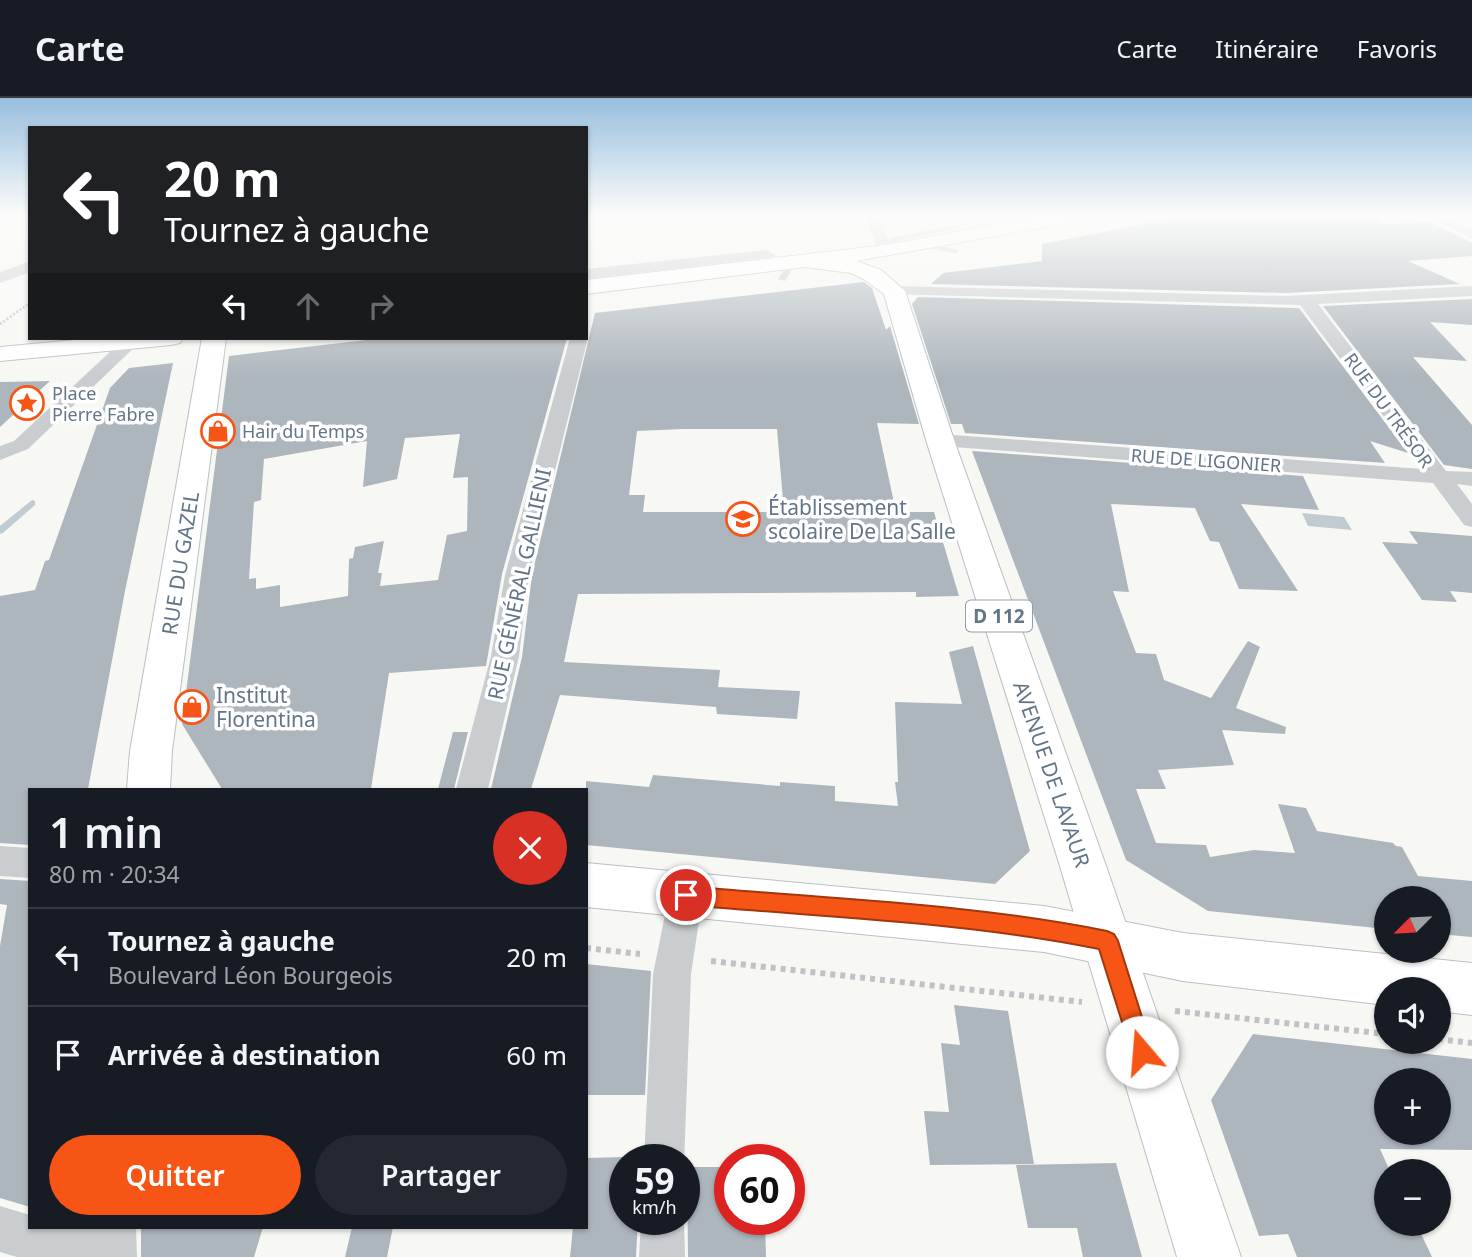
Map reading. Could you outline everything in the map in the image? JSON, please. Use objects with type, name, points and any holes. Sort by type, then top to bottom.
[{"type":"main road","points":[[588,287],[679,270]]},
{"type":"main road","points":[[862,270],[881,279],[894,291]]},
{"type":"main road","name":"AVENUE DE LAVAUR","points":[[893,270],[898,282],[894,291],[940,440],[1209,1257]]},
{"type":"main road","points":[[0,354],[123,340]]},
{"type":"main road","name":"RUE DU GAZEL","points":[[148,788],[151,751],[214,340]]},
{"type":"main road","points":[[588,885],[1057,931],[1183,957],[1472,989]]},
{"type":"street","points":[[0,278],[18,270]]},
{"type":"street","points":[[588,274],[677,270]]},
{"type":"street","points":[[894,291],[1305,301],[1472,291]]},
{"type":"street","name":"RUE DU TRÉSOR","points":[[1305,301],[1314,308],[1472,520]]},
{"type":"street","points":[[0,454],[21,445],[123,340]]},
{"type":"street","name":"RUE GÉNÉRAL GALLIENI","points":[[472,788],[506,656],[517,575],[578,340]]},
{"type":"street","name":"RUE DE LIGONIER","points":[[940,440],[1472,479]]},
{"type":"street","points":[[0,861],[28,863]]},
{"type":"street","points":[[666,1144],[674,957],[686,895]]},
{"type":"street","points":[[0,1229],[55,1245],[90,1237],[108,1229]]},
{"type":"street","points":[[113,1229],[114,1257]]},
{"type":"street","points":[[662,1257],[663,1235]]},
{"type":"path","points":[[0,324],[28,304]]},
{"type":"path","points":[[588,948],[1093,1003]]},
{"type":"path","points":[[1173,1011],[1374,1033]]},
{"type":"path","points":[[1451,1041],[1472,1043]]},
{"type":"shaded area","points":[[1302,513],[1344,517],[1352,530],[1308,526]]},
{"type":"building","points":[[967,270],[1429,270],[1460,284],[1286,293],[931,284],[943,273]]},
{"type":"building","points":[[864,282],[872,288],[886,330],[890,326],[919,424],[877,423],[896,512],[934,512],[959,596],[916,597],[916,592],[578,594],[564,662],[720,670],[718,687],[800,691],[797,719],[717,714],[716,707],[560,695],[531,788],[491,788],[522,657],[532,575],[595,313]],"holes":[[[777,429],[784,512],[643,512],[645,495],[629,495],[637,431]]]},
{"type":"building","points":[[918,297],[1299,308],[1408,453],[1370,441],[1385,463],[965,433],[962,424],[951,424],[912,304]]},
{"type":"building","points":[[1472,299],[1472,325],[1430,322],[1467,361],[1413,357],[1472,425],[1472,469],[1444,465],[1323,306]]},
{"type":"building","points":[[367,340],[566,340],[502,574],[486,666],[389,673],[371,788],[221,788],[182,724],[229,356]],"holes":[[[460,434],[453,478],[468,477],[467,531],[447,535],[438,580],[380,586],[382,573],[378,573],[384,541],[355,547],[353,558],[349,559],[348,596],[280,607],[280,585],[256,589],[256,578],[249,579],[254,502],[261,500],[264,459],[367,441],[363,487],[397,479],[405,438]]]},
{"type":"building","points":[[173,363],[125,591],[88,788],[28,788],[28,845],[0,843],[0,596],[35,590],[45,561],[49,560],[110,388],[129,368]]},
{"type":"building","points":[[50,381],[0,427],[0,382]]},
{"type":"building","points":[[972,451],[1303,476],[1319,510],[1241,504],[1298,591],[1239,589],[1219,542],[1210,541],[1195,508],[1111,504],[1129,592],[1113,591],[1136,653],[1156,654],[1164,680],[1211,698],[1248,641],[1260,647],[1236,708],[1286,727],[1285,734],[1222,730],[1234,765],[1158,770],[1166,789],[1136,789],[1156,843],[1206,845],[1210,857],[1254,850],[1295,853],[1278,804],[1306,808],[1317,831],[1393,843],[1402,847],[1418,876],[1472,881],[1472,937],[1451,935],[1451,886],[1374,886],[1374,928],[1208,911],[1126,860]]},
{"type":"building","points":[[1409,531],[1472,536],[1472,593],[1450,591],[1457,602],[1422,600],[1382,542],[1418,544]]},
{"type":"building","points":[[973,646],[1030,851],[995,884],[588,845],[586,781],[649,787],[653,775],[780,786],[780,782],[835,786],[835,801],[898,806],[895,782],[898,782],[895,702],[962,704],[949,652]]},
{"type":"building","points":[[453,732],[468,732],[454,788],[438,788]]},
{"type":"building","points":[[0,879],[28,881],[28,1206],[0,1198],[0,946],[7,905],[0,904]]},
{"type":"building","points":[[588,964],[651,971],[645,1095],[588,1095]]},
{"type":"building","points":[[954,1005],[1008,1011],[1034,1164],[930,1165],[924,1111],[949,1112],[941,1043],[960,1045]]},
{"type":"building","points":[[1253,1034],[1374,1048],[1374,1054],[1428,1054],[1472,1059],[1472,1150],[1380,1149],[1385,1159],[1374,1159],[1374,1236],[1422,1236],[1432,1257],[1297,1257],[1288,1234],[1259,1236],[1211,1100]]},
{"type":"building","points":[[609,1157],[609,1235],[637,1235],[636,1257],[570,1257],[573,1229],[588,1229],[588,1158]]},
{"type":"building","points":[[1116,1163],[1142,1257],[1083,1257],[1077,1228],[1028,1228],[1016,1165]]},
{"type":"building","points":[[700,1167],[714,1167],[714,1235],[765,1235],[766,1257],[688,1257],[688,1235],[700,1235]]},
{"type":"building","points":[[141,1229],[262,1229],[254,1257],[141,1257]]},
{"type":"building","points":[[352,1229],[393,1229],[387,1257],[345,1257]]},
{"type":"waterway","points":[[0,531],[32,503]]},
{"type":"place","name":"Place Pierre Fabre","points":[[27,403]]},
{"type":"place","name":"Hair du Temps","points":[[218,431]]},
{"type":"place","name":"Établissement scolaire De La Salle","points":[[743,519]]},
{"type":"place","name":"Institut Florentina","points":[[192,707]]},
{"type":"route","points":[[686,895],[971,921],[1057,931],[1107,941],[1142,1052]]}]
